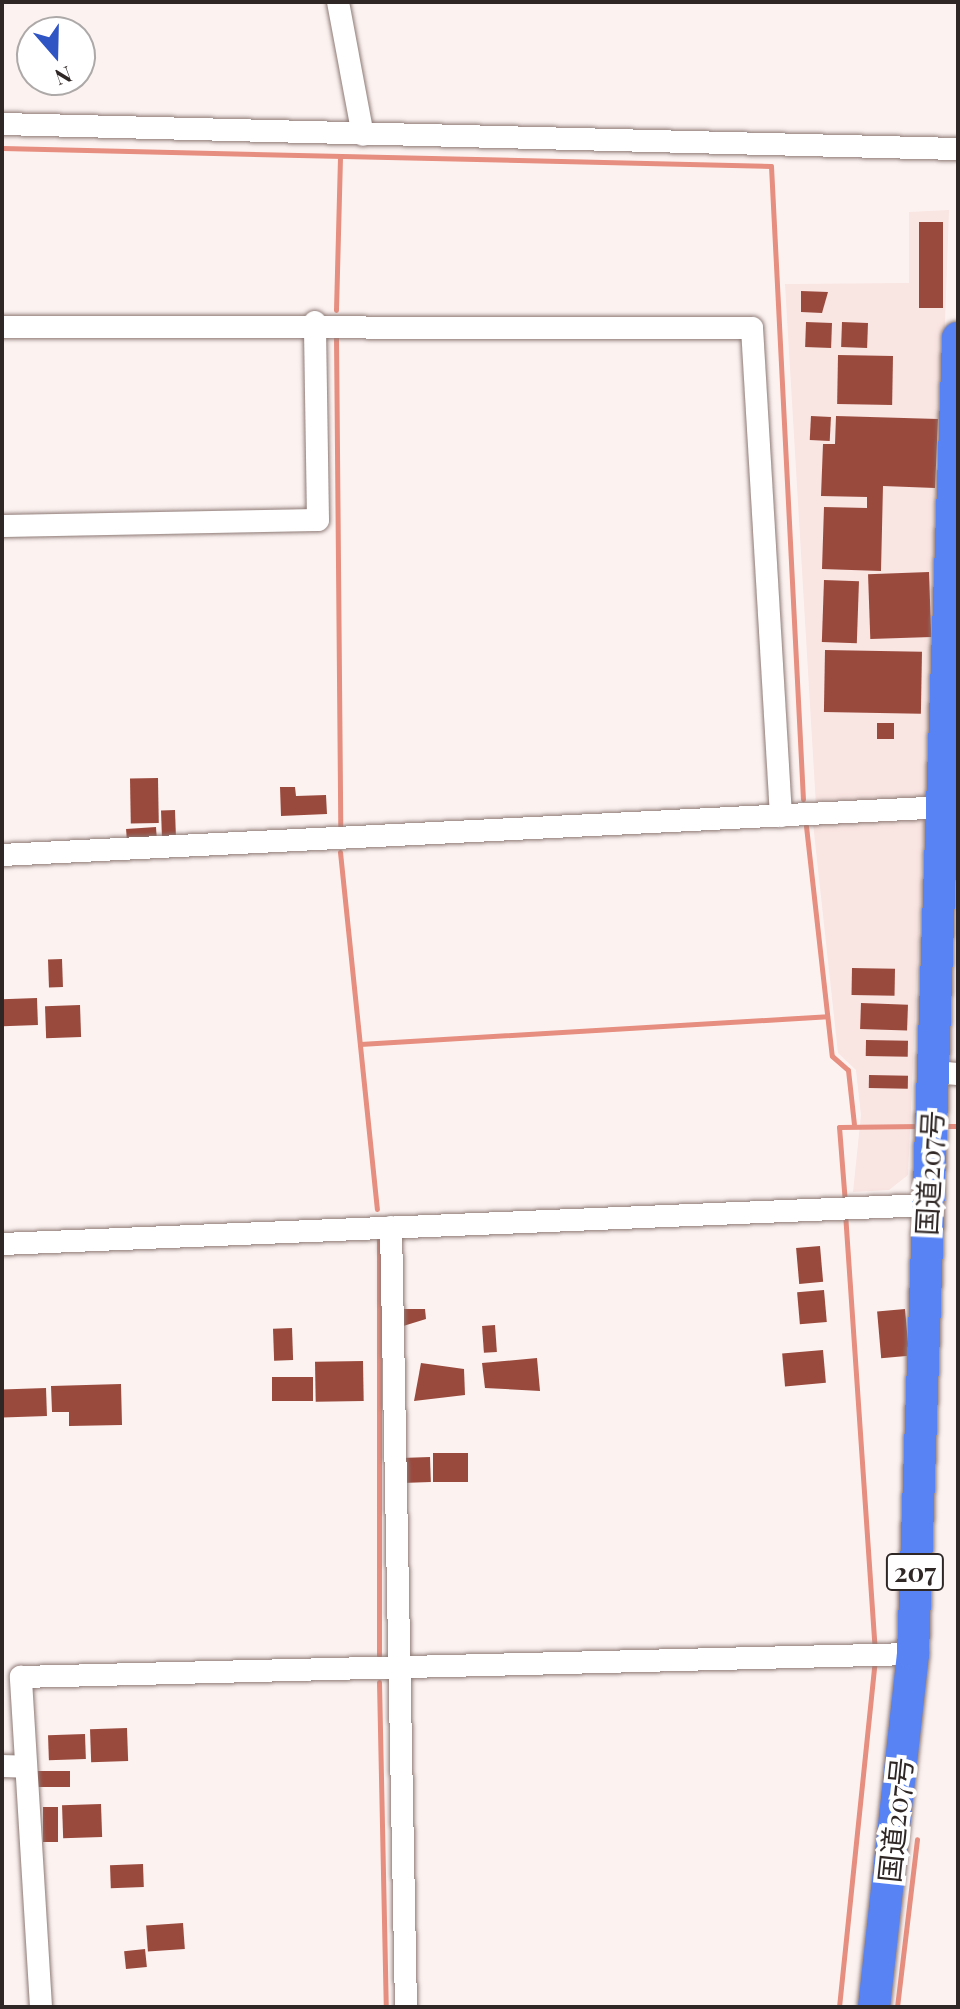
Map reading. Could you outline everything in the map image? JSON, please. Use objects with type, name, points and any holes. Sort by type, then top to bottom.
[{"type":"highway","name":"国道207号","points":[[874,2007],[913,1654],[931,1128],[946,1073],[945,807],[958,338]]},
{"type":"street","points":[[338,2],[363,135]]},
{"type":"street","points":[[2,124],[958,149]]},
{"type":"street","points":[[2,327],[315,322],[752,328],[781,816]]},
{"type":"street","points":[[2,526],[318,520],[315,322]]},
{"type":"street","points":[[2,855],[945,807]]},
{"type":"street","points":[[2,1244],[927,1205]]},
{"type":"street","points":[[391,1227],[397,1669],[406,2007]]},
{"type":"street","points":[[41,2007],[21,1677],[913,1654]]},
{"type":"street","points":[[2,1766],[26,1767]]},
{"type":"shaded area","points":[[949,210],[928,802],[816,806],[785,284],[909,283],[909,212]]},
{"type":"shaded area","points":[[924,819],[908,1175],[889,1190],[853,1192],[861,1115],[856,1070],[838,1053],[813,823]]},
{"type":"building","points":[[919,222],[943,222],[943,308],[919,308]]},
{"type":"building","points":[[801,291],[828,292],[822,313],[801,312]]},
{"type":"building","points":[[806,322],[832,323],[831,348],[805,347]]},
{"type":"building","points":[[842,322],[868,323],[867,348],[841,347]]},
{"type":"building","points":[[838,355],[893,356],[892,405],[837,404]]},
{"type":"building","points":[[811,416],[831,417],[830,441],[810,440]]},
{"type":"building","points":[[836,416],[938,419],[935,488],[883,486],[881,571],[822,569],[824,507],[867,508],[867,497],[821,496],[823,444],[835,444]]},
{"type":"building","points":[[929,572],[931,637],[870,639],[868,574]]},
{"type":"building","points":[[824,580],[859,581],[857,643],[822,642]]},
{"type":"building","points":[[825,650],[922,652],[921,714],[824,712]]},
{"type":"building","points":[[877,723],[894,723],[894,739],[877,739]]},
{"type":"building","points":[[130,778],[158,778],[159,823],[131,823]]},
{"type":"building","points":[[280,787],[295,787],[296,796],[326,795],[327,814],[281,816]]},
{"type":"building","points":[[161,810],[175,810],[176,841],[162,841]]},
{"type":"building","points":[[156,827],[157,842],[127,844],[126,829]]},
{"type":"building","points":[[48,959],[62,959],[63,987],[49,987]]},
{"type":"building","points":[[852,968],[895,969],[895,996],[852,995]]},
{"type":"building","points":[[37,998],[38,1025],[3,1026],[2,999]]},
{"type":"building","points":[[861,1003],[908,1005],[907,1031],[860,1029]]},
{"type":"building","points":[[80,1005],[81,1037],[46,1038],[45,1006]]},
{"type":"building","points":[[866,1040],[908,1041],[908,1057],[866,1056]]},
{"type":"building","points":[[869,1075],[908,1076],[908,1089],[869,1088]]},
{"type":"building","points":[[820,1246],[823,1282],[799,1284],[796,1248]]},
{"type":"building","points":[[824,1290],[827,1322],[800,1324],[797,1292]]},
{"type":"building","points":[[400,1309],[425,1309],[426,1319],[400,1327]]},
{"type":"building","points":[[905,1309],[909,1356],[881,1358],[877,1311]]},
{"type":"building","points":[[495,1325],[497,1352],[484,1353],[482,1326]]},
{"type":"building","points":[[292,1328],[293,1360],[274,1361],[273,1329]]},
{"type":"building","points":[[823,1350],[826,1383],[785,1386],[782,1354]]},
{"type":"building","points":[[537,1358],[540,1391],[485,1388],[482,1363]]},
{"type":"building","points":[[363,1361],[364,1401],[316,1402],[315,1362]]},
{"type":"building","points":[[421,1363],[464,1369],[465,1395],[414,1401]]},
{"type":"building","points":[[272,1377],[313,1377],[313,1401],[272,1401]]},
{"type":"building","points":[[121,1384],[122,1425],[69,1426],[69,1412],[52,1412],[51,1386]]},
{"type":"building","points":[[46,1388],[47,1416],[3,1418],[2,1390]]},
{"type":"building","points":[[433,1453],[468,1453],[468,1482],[433,1482]]},
{"type":"building","points":[[430,1457],[431,1482],[402,1483],[401,1458]]},
{"type":"building","points":[[127,1728],[128,1761],[91,1762],[90,1729]]},
{"type":"building","points":[[85,1734],[86,1759],[49,1760],[48,1735]]},
{"type":"building","points":[[36,1771],[70,1771],[70,1787],[36,1787]]},
{"type":"building","points":[[101,1804],[102,1837],[63,1838],[62,1805]]},
{"type":"building","points":[[43,1807],[58,1807],[58,1842],[43,1842]]},
{"type":"building","points":[[143,1864],[144,1887],[111,1888],[110,1865]]},
{"type":"building","points":[[183,1923],[185,1949],[148,1952],[146,1926]]},
{"type":"building","points":[[145,1949],[147,1967],[126,1969],[124,1951]]},
{"type":"waterway","points":[[2,148],[771,166],[803,799]]},
{"type":"waterway","points":[[336,310],[340,156]]},
{"type":"waterway","points":[[336,335],[340,826]]},
{"type":"waterway","points":[[806,826],[832,1056],[848,1070],[854,1124]]},
{"type":"waterway","points":[[340,852],[377,1209]]},
{"type":"waterway","points":[[360,1044],[827,1016]]},
{"type":"waterway","points":[[845,1203],[839,1127],[921,1126]]},
{"type":"waterway","points":[[943,1126],[958,1126]]},
{"type":"waterway","points":[[845,1213],[875,1650]]},
{"type":"waterway","points":[[379,1240],[379,1655]]},
{"type":"waterway","points":[[839,2007],[875,1660]]},
{"type":"waterway","points":[[379,1682],[386,2007]]},
{"type":"waterway","points":[[897,2007],[917,1839]]}]
